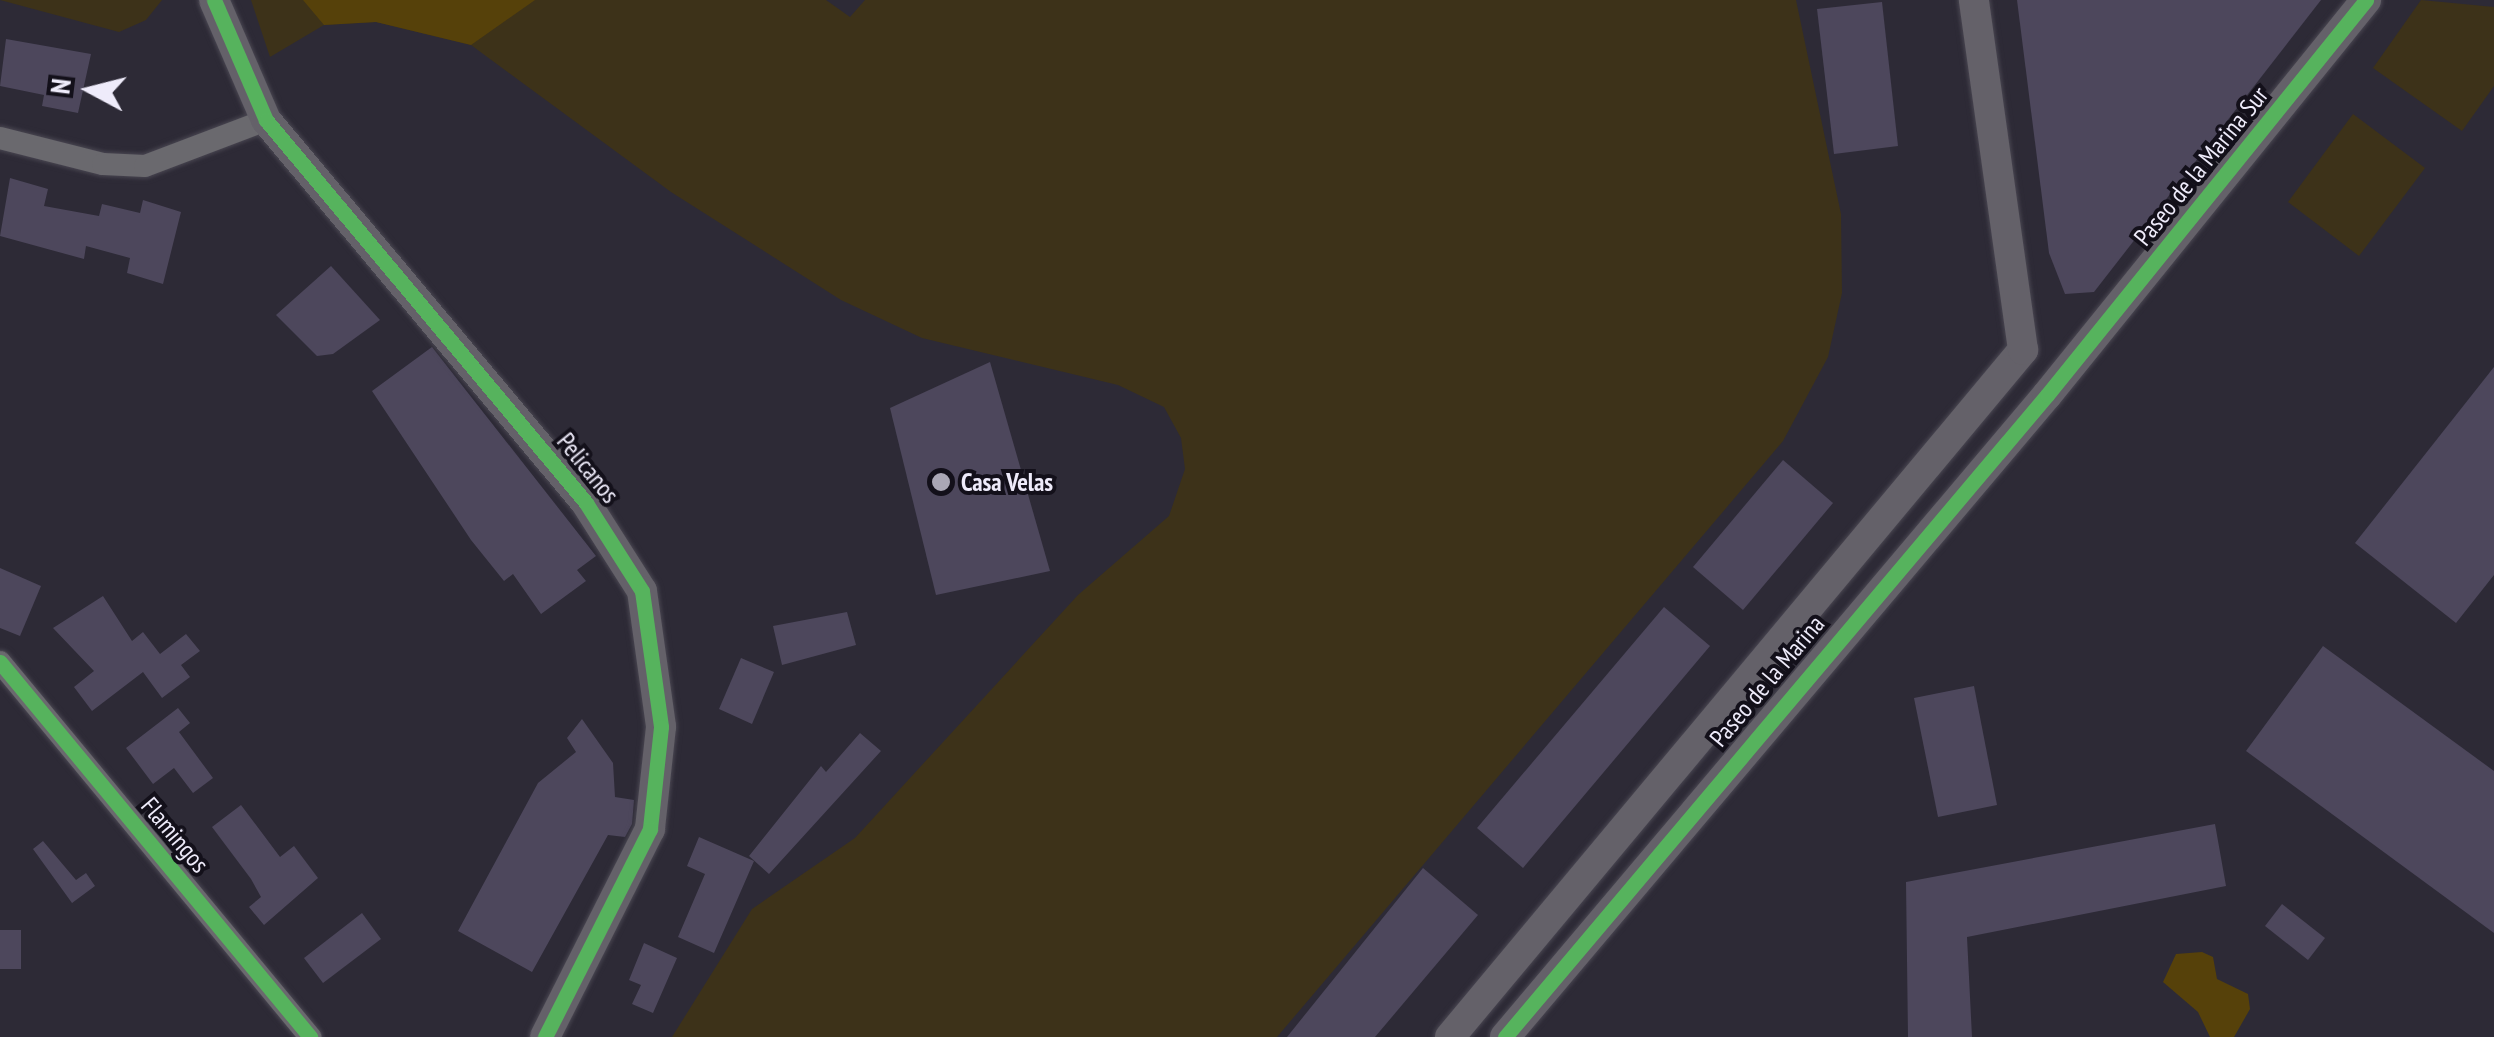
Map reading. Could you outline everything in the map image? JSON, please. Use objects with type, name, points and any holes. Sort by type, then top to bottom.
[{"type":"street","name":"Pelicanos","points":[[214,0],[266,120],[586,502],[642,591],[661,726],[650,828],[545,1037]]},
{"type":"street","points":[[1974,0],[2022,350],[2047,395]]},
{"type":"street","name":"Paseo de la Marina Sur","points":[[2073,361],[2366,0]]},
{"type":"street","points":[[0,138],[103,164],[145,166],[266,120]]},
{"type":"street","name":"Paseo de la Marina","points":[[1450,1037],[2022,350]]},
{"type":"street","name":"Paseo de la Marina","points":[[1505,1037],[1604,913],[2073,361]]},
{"type":"street","name":"Flamingos","points":[[4,676],[309,1037]]},
{"type":"street","points":[[1575,888],[1604,913]]},
{"type":"shaded area","points":[[0,0],[162,0],[146,20],[119,32]]},
{"type":"shaded area","points":[[251,0],[826,0],[850,17],[865,0],[1796,0],[1841,214],[1842,293],[1828,357],[1783,441],[1277,1037],[672,1037],[752,909],[855,838],[1078,595],[1169,516],[1185,469],[1181,438],[1164,407],[1118,385],[922,338],[841,300],[671,192],[471,45],[376,22],[324,25],[270,57]]},
{"type":"shaded area","points":[[303,0],[535,0],[471,45],[376,22],[324,25]]},
{"type":"shaded area","points":[[2421,0],[2494,7],[2494,86],[2462,131],[2373,68]]},
{"type":"shaded area","points":[[2353,114],[2425,168],[2359,256],[2288,202]]},
{"type":"shaded area","points":[[2202,952],[2213,957],[2217,979],[2248,994],[2250,1009],[2234,1037],[2210,1037],[2198,1012],[2163,982],[2176,954]]},
{"type":"building","points":[[2017,0],[2321,0],[2094,292],[2065,294],[2049,253]]},
{"type":"building","points":[[1882,2],[1898,146],[1834,154],[1817,9]]},
{"type":"building","points":[[6,39],[91,54],[78,113],[42,106],[44,95],[0,86]]},
{"type":"building","points":[[10,178],[48,189],[44,206],[99,216],[102,204],[140,213],[143,200],[181,212],[163,284],[127,273],[130,258],[86,246],[84,259],[0,236]]},
{"type":"building","points":[[331,266],[380,320],[333,354],[317,356],[276,315]]},
{"type":"building","points":[[432,347],[596,556],[577,570],[586,581],[541,614],[513,574],[504,581],[471,540],[372,391]]},
{"type":"building","points":[[990,362],[1050,571],[936,595],[890,408]]},
{"type":"building","points":[[2494,367],[2494,575],[2456,623],[2355,543]]},
{"type":"building","points":[[1783,460],[1833,503],[1743,610],[1693,567]]},
{"type":"building","points":[[0,568],[41,586],[20,636],[0,628]]},
{"type":"building","points":[[103,596],[132,641],[143,632],[160,654],[186,634],[200,651],[181,665],[190,677],[162,698],[143,672],[92,711],[74,687],[94,671],[53,628]]},
{"type":"building","points":[[1664,607],[1710,646],[1523,868],[1477,828]]},
{"type":"building","points":[[847,612],[856,645],[782,665],[773,626]]},
{"type":"building","points":[[2323,646],[2494,771],[2494,933],[2246,751]]},
{"type":"building","points":[[741,658],[774,672],[752,724],[719,709]]},
{"type":"building","points":[[1974,686],[1997,805],[1938,817],[1914,698]]},
{"type":"building","points":[[178,708],[190,723],[179,732],[213,778],[193,793],[174,768],[153,784],[126,748]]},
{"type":"building","points":[[582,719],[613,763],[615,797],[634,800],[632,824],[625,837],[608,835],[532,972],[458,931],[538,783],[576,752],[567,738]]},
{"type":"building","points":[[860,733],[881,751],[769,874],[749,856],[821,766],[826,772]]},
{"type":"building","points":[[241,805],[280,857],[294,846],[318,878],[264,925],[249,907],[261,897],[212,827]]},
{"type":"building","points":[[2215,824],[2226,886],[1967,937],[1972,1037],[1908,1037],[1906,882]]},
{"type":"building","points":[[699,837],[754,861],[714,953],[678,937],[705,874],[687,866]]},
{"type":"building","points":[[43,841],[76,880],[86,873],[95,886],[72,903],[33,849]]},
{"type":"building","points":[[1423,868],[1478,915],[1375,1037],[1287,1037]]},
{"type":"building","points":[[2282,904],[2325,938],[2308,960],[2265,926]]},
{"type":"building","points":[[362,913],[381,939],[323,983],[304,958]]},
{"type":"building","points":[[0,930],[21,930],[21,969],[0,969]]},
{"type":"building","points":[[644,943],[677,958],[653,1013],[632,1004],[641,985],[629,980]]},
{"type":"cycle path","points":[[214,0],[266,120],[586,503],[642,591],[661,727],[650,829],[545,1037]]},
{"type":"cycle path","points":[[1505,1037],[2047,395],[2366,0]]},
{"type":"cycle path","points":[[0,662],[310,1037]]},
{"type":"place","name":"Casa Velas","points":[[941,482]]}]
